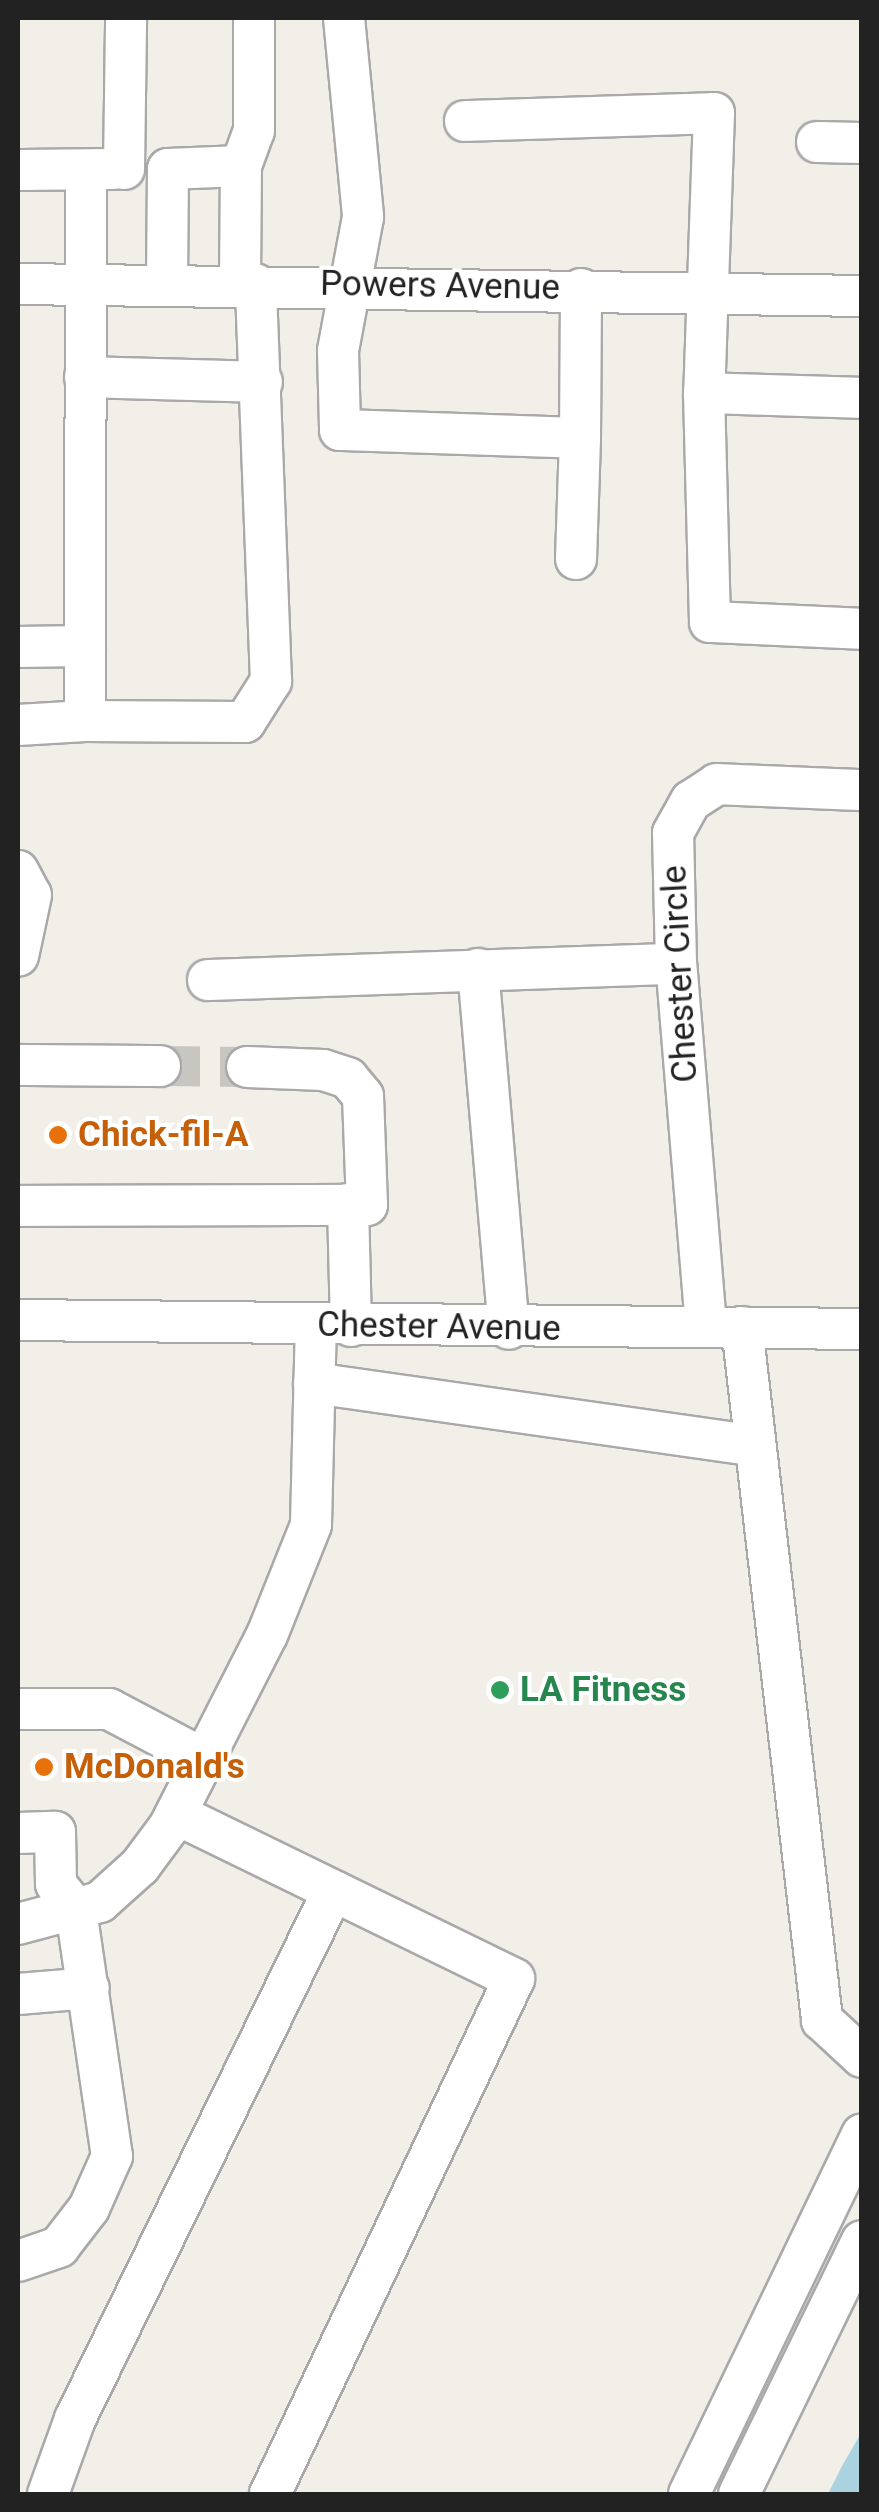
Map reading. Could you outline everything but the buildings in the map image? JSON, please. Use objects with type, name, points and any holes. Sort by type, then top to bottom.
[{"type":"street","points":[[85,721],[86,284],[126,18]]},
{"type":"street","points":[[18,724],[245,722],[271,681],[262,382],[248,284],[242,166],[254,131],[254,18]]},
{"type":"street","points":[[344,18],[363,217],[338,350],[340,430],[580,438]]},
{"type":"street","points":[[465,120],[714,113],[704,393],[710,622],[862,629]]},
{"type":"street","points":[[817,142],[862,143]]},
{"type":"street","points":[[18,170],[242,166]]},
{"type":"street","points":[[167,284],[168,169]]},
{"type":"street","name":"Powers Avenue","points":[[18,284],[353,284],[862,296]]},
{"type":"street","points":[[576,559],[581,289]]},
{"type":"street","points":[[85,377],[262,382]]},
{"type":"street","points":[[704,393],[862,398]]},
{"type":"street","points":[[18,647],[85,646]]},
{"type":"street","name":"Chester Circle","points":[[862,790],[717,784],[691,802],[673,833],[676,964],[724,1326],[755,1446],[822,2020],[862,2057]]},
{"type":"street","points":[[18,871],[30,895],[29,928],[18,956]]},
{"type":"street","points":[[208,980],[676,964]]},
{"type":"street","points":[[478,969],[508,1329]]},
{"type":"street","points":[[18,1065],[160,1066]]},
{"type":"street","points":[[18,1206],[367,1205],[363,1096],[348,1078],[324,1070],[248,1067]]},
{"type":"street","points":[[18,1924],[100,1902],[140,1866],[176,1814],[267,1635],[311,1525],[314,1383],[333,1326],[348,1204]]},
{"type":"street","name":"Chester Avenue","points":[[18,1320],[508,1329],[862,1328]]},
{"type":"street","points":[[314,1383],[755,1446]]},
{"type":"street","points":[[18,1710],[109,1708],[204,1759]]},
{"type":"street","points":[[176,1814],[514,1980],[270,2494]]},
{"type":"street","points":[[18,1834],[55,1832],[56,1884],[76,1910],[112,2156],[89,2208],[59,2248],[18,2260]]},
{"type":"street","points":[[38,2487],[333,1891]]},
{"type":"street","points":[[18,1994],[89,1988]]},
{"type":"street","points":[[689,2494],[862,2134]]},
{"type":"street","points":[[739,2494],[862,2242]]},
{"type":"water","points":[[861,2433],[861,2494],[828,2494],[842,2466]]},
{"type":"tunnel","points":[[160,1066],[247,1067]]},
{"type":"place","name":"Chick-fil-A","points":[[58,1135]]},
{"type":"place","name":"LA Fitness","points":[[500,1690]]},
{"type":"place","name":"McDonald's","points":[[44,1767]]}]
